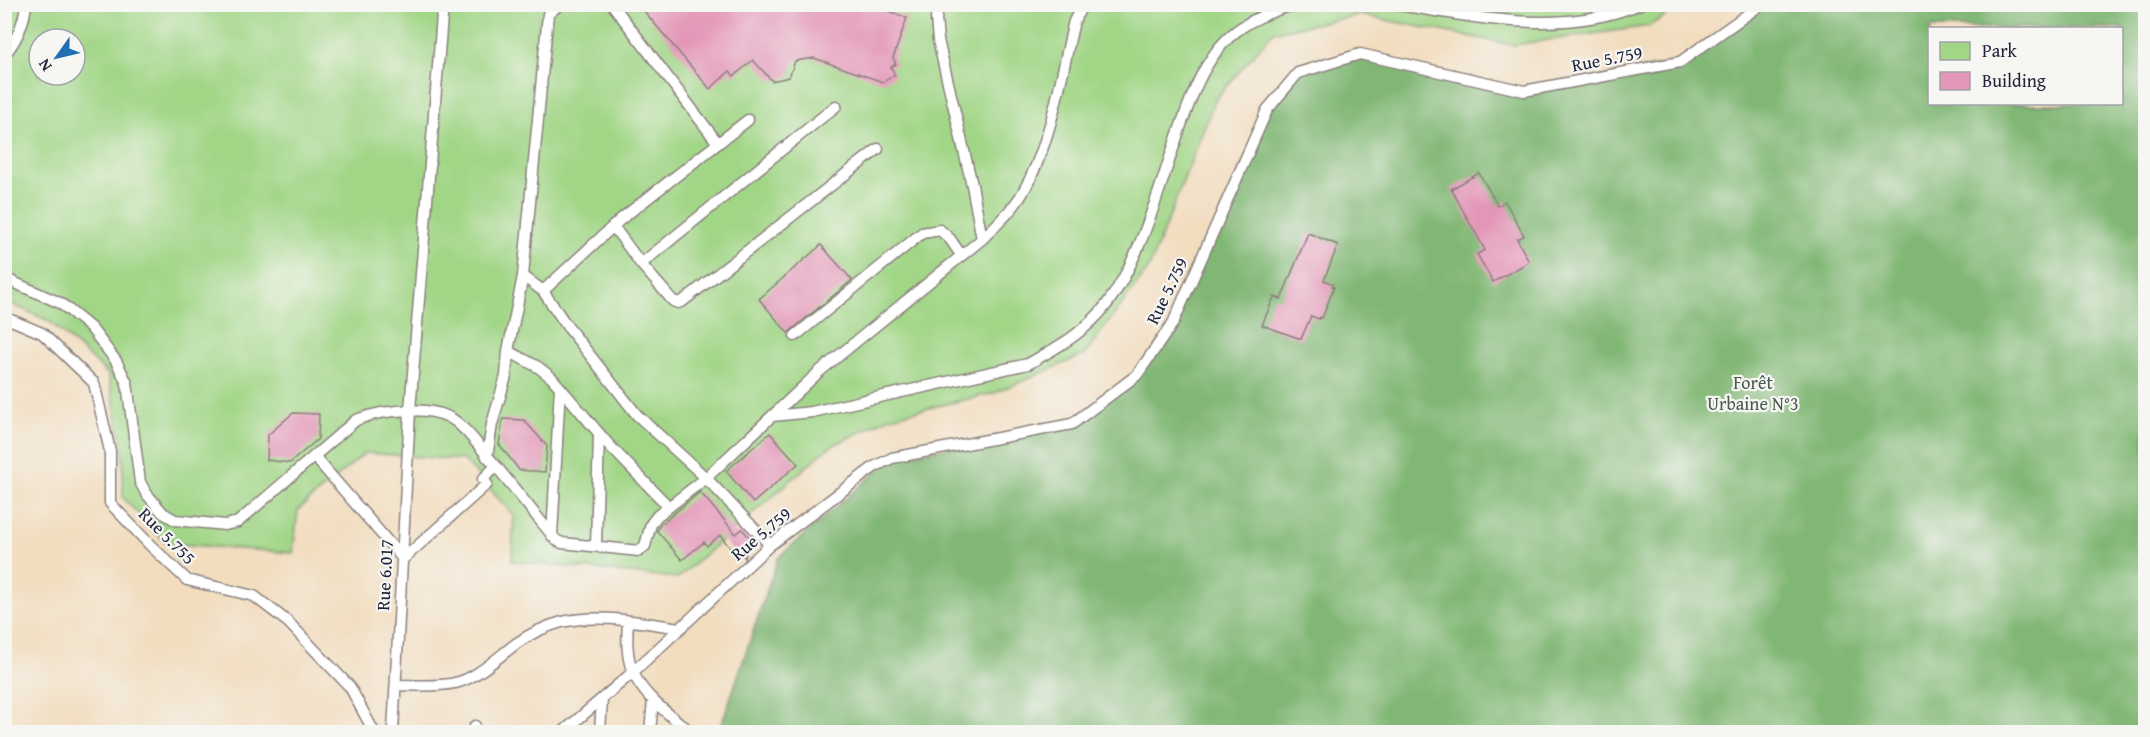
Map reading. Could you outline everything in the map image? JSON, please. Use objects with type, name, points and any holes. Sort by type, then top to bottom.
[{"type":"lane","points":[[4,55],[17,38],[24,19],[26,4]]},
{"type":"lane","name":"Rue 6.017","points":[[393,732],[410,410],[443,4]]},
{"type":"lane","points":[[487,457],[492,424],[506,376],[508,351],[523,276],[548,9],[560,4]]},
{"type":"lane","points":[[612,4],[717,142]]},
{"type":"lane","points":[[938,4],[936,19],[938,40],[982,238]]},
{"type":"lane","points":[[4,278],[69,309],[91,328],[116,361],[127,383],[140,482],[169,517],[175,520],[225,525],[238,522],[356,420],[410,410],[444,415],[458,422],[552,536],[562,543],[639,551],[645,546],[651,524],[657,516],[706,478],[820,371],[982,238],[1022,196],[1045,141],[1074,21],[1083,4]]},
{"type":"lane","points":[[772,416],[812,412],[1028,364],[1060,347],[1086,328],[1108,303],[1134,259],[1196,85],[1208,66],[1220,48],[1241,28],[1275,10],[1297,4]]},
{"type":"lane","points":[[1393,4],[1496,20],[1573,21],[1628,9],[1640,4]]},
{"type":"lane","name":"Rue 5.759","points":[[563,732],[633,672],[770,545],[874,467],[892,458],[1072,424],[1137,375],[1173,323],[1267,110],[1298,73],[1360,54],[1524,91],[1680,62],[1762,4]]},
{"type":"lane","points":[[641,264],[836,106]]},
{"type":"lane","points":[[543,291],[613,226],[717,142],[748,120]]},
{"type":"lane","points":[[613,226],[641,264],[673,301],[678,303],[879,149]]},
{"type":"lane","points":[[795,336],[922,233],[939,230],[950,239],[961,255]]},
{"type":"lane","points":[[523,276],[543,291],[567,326],[637,415],[706,478],[770,545]]},
{"type":"lane","name":"Rue 5.755","points":[[4,317],[42,333],[94,383],[110,452],[110,502],[187,580],[254,596],[288,622],[350,687],[374,732]]},
{"type":"lane","points":[[4,325],[42,333]]},
{"type":"lane","points":[[508,351],[538,366],[560,387],[599,434],[668,506]]},
{"type":"lane","points":[[552,536],[560,387]]},
{"type":"lane","points":[[596,546],[599,434]]},
{"type":"lane","points":[[314,456],[403,559],[485,482],[496,466]]},
{"type":"lane","points":[[396,685],[456,683],[481,670],[538,631],[562,622],[588,619],[628,621],[681,628]]},
{"type":"lane","points":[[628,621],[628,653],[633,672],[653,700],[691,732]]},
{"type":"lane","points":[[600,732],[602,699]]},
{"type":"lane","points":[[650,732],[653,700]]},
{"type":"green space","points":[[5,5],[1683,5],[1649,26],[1513,45],[1360,15],[1273,32],[1215,100],[1149,268],[1084,355],[994,393],[890,417],[828,448],[678,578],[512,561],[514,516],[464,460],[365,453],[298,510],[293,553],[166,543],[123,498],[123,449],[108,374],[49,321],[5,301]]},
{"type":"green space","name":"Forêt Urbaine N°3","points":[[1762,5],[2145,5],[2145,732],[719,732],[778,558],[892,458],[1072,424],[1137,375],[1173,323],[1267,110],[1298,73],[1360,54],[1524,91],[1680,62]]},
{"type":"building","points":[[638,4],[870,4],[907,18],[893,58],[896,64],[891,67],[895,75],[883,82],[814,58],[795,61],[789,77],[772,81],[753,60],[734,76],[730,71],[710,89]]},
{"type":"building","points":[[1479,173],[1498,206],[1505,201],[1524,236],[1517,239],[1529,262],[1493,282],[1477,254],[1485,250],[1451,189]]},
{"type":"building","points":[[1308,233],[1338,245],[1324,280],[1333,284],[1334,287],[1322,318],[1311,316],[1301,339],[1262,325],[1274,297],[1281,299]]},
{"type":"building","points":[[821,245],[852,280],[788,333],[759,299]]},
{"type":"building","points":[[293,413],[319,414],[318,439],[290,463],[267,460],[268,435]]},
{"type":"building","points":[[503,419],[524,420],[547,446],[545,472],[519,470],[499,444]]},
{"type":"building","points":[[770,433],[798,464],[753,503],[726,471]]},
{"type":"building","points":[[700,492],[736,534],[742,529],[750,538],[745,558],[739,551],[735,554],[720,535],[707,546],[704,542],[682,560],[657,531],[660,525]]}]
